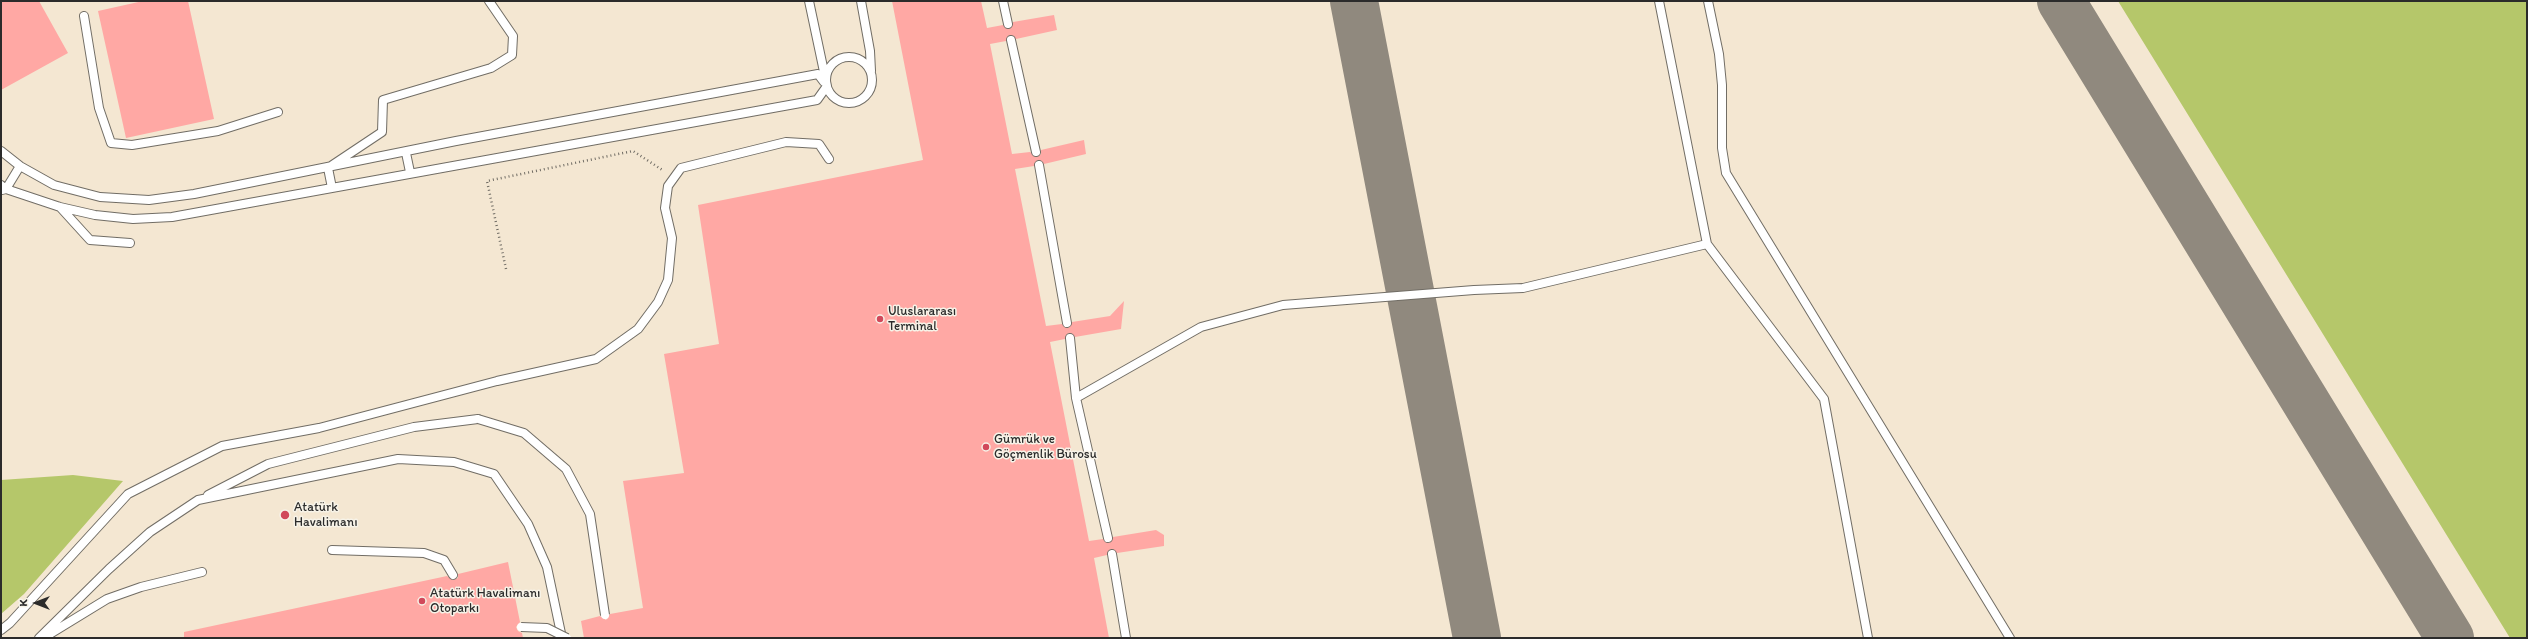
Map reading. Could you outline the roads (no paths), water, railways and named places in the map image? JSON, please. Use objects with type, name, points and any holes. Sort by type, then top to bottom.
[{"type":"lane","points":[[328,168],[382,132],[383,100],[491,68],[512,56],[513,36],[489,1]]},
{"type":"lane","points":[[809,1],[826,86]]},
{"type":"lane","points":[[1,151],[20,166],[54,185],[100,197],[124,200],[150,200],[194,194],[818,74],[833,96],[843,102],[858,101],[870,90],[871,74],[870,51],[860,1]]},
{"type":"lane","points":[[1003,1],[1008,24]]},
{"type":"lane","points":[[1659,1],[1707,244],[1824,399],[1868,638]]},
{"type":"lane","points":[[1708,1],[1719,54],[1722,85],[1722,148],[1726,173],[2010,638]]},
{"type":"lane","points":[[84,16],[99,108],[111,144],[132,146],[218,131],[278,112]]},
{"type":"lane","points":[[1011,40],[1036,152]]},
{"type":"lane","points":[[20,166],[3,188],[60,207],[114,218],[133,220],[172,217],[332,188],[410,172],[817,100],[826,86],[827,72],[836,60],[843,57],[858,58],[869,67],[871,74]]},
{"type":"lane","points":[[1,630],[10,623],[128,494],[222,446],[319,428],[497,381],[596,359],[638,329],[658,302],[668,280],[672,238],[665,208],[668,186],[681,168],[786,142],[819,144],[829,159]]},
{"type":"lane","points":[[406,153],[410,172]]},
{"type":"lane","points":[[1039,165],[1067,323]]},
{"type":"lane","points":[[328,168],[332,188]]},
{"type":"lane","points":[[60,207],[90,240],[130,243]]},
{"type":"lane","points":[[1076,398],[1200,327],[1283,305],[1474,290],[1523,288],[1707,244]]},
{"type":"lane","points":[[1070,338],[1076,398],[1108,538]]},
{"type":"lane","points":[[40,638],[109,569],[150,532],[198,500],[268,464],[414,427],[478,419],[524,433],[566,469],[590,514],[605,615]]},
{"type":"lane","points":[[198,500],[398,459],[454,462],[494,474],[528,524],[547,567],[562,638]]},
{"type":"lane","points":[[332,550],[424,553],[444,560],[453,575]]},
{"type":"lane","points":[[1112,554],[1126,638]]},
{"type":"lane","points":[[44,638],[107,599],[141,587],[202,572]]},
{"type":"lane","points":[[521,627],[547,628],[567,638]]},
{"type":"place","name":"Uluslararası Terminal","points":[[880,319]]},
{"type":"place","name":"Gümrük ve Göçmenlik Bürosu","points":[[986,447]]},
{"type":"place","name":"Atatürk Havalimanı","points":[[285,515]]},
{"type":"place","name":"Atatürk Havalimanı Otoparkı","points":[[422,601]]}]
